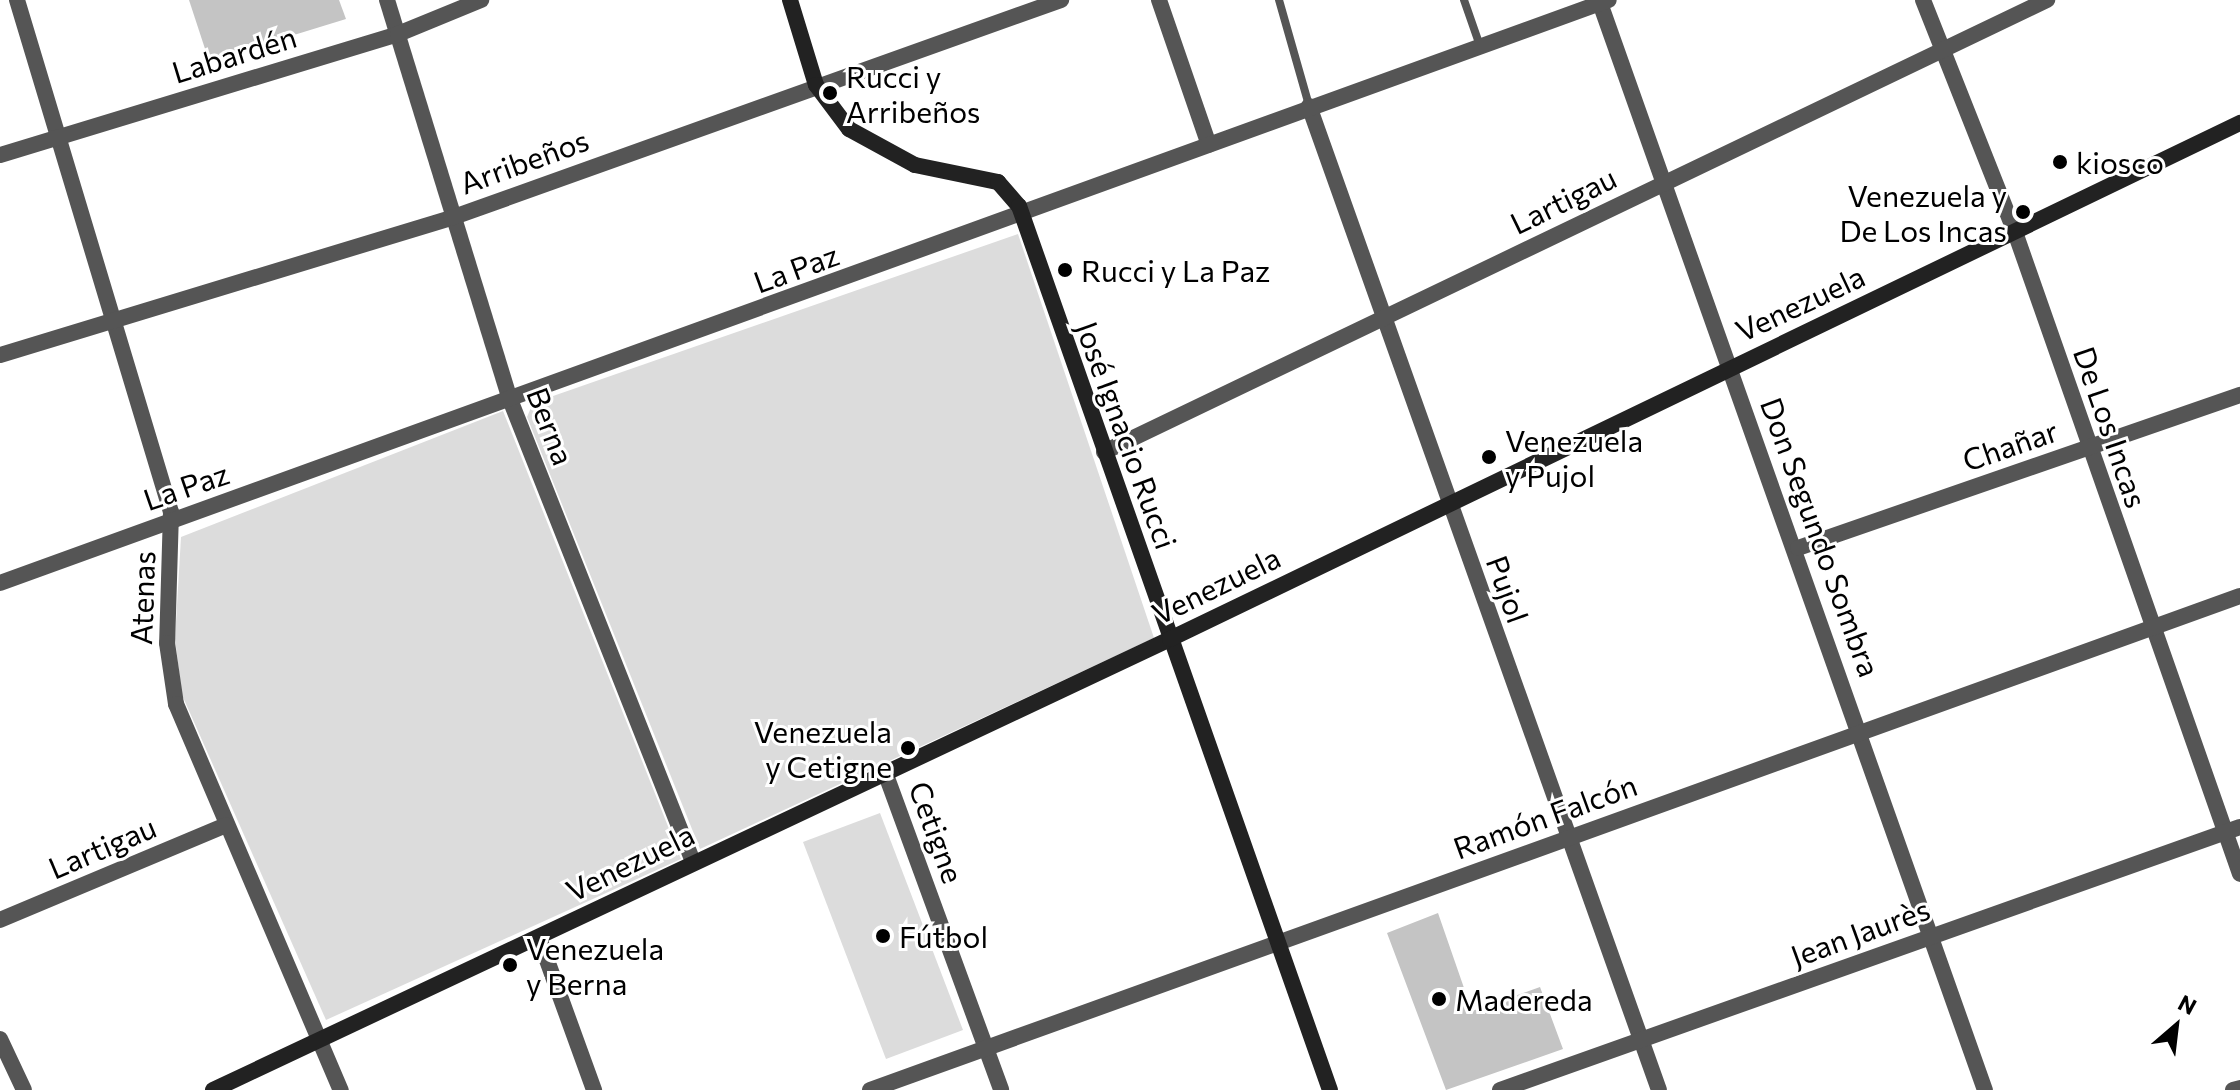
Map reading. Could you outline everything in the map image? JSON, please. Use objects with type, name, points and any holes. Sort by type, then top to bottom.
[{"type":"main road","name":"José Ignacio Rucci","points":[[790,0],[816,85],[834,115],[869,143],[915,165],[998,182],[1022,214],[1275,943],[1330,1090]]},
{"type":"main road","name":"Venezuela","points":[[213,1090],[539,938],[693,862],[886,775],[1170,639],[1446,501],[2016,235],[2240,123]]},
{"type":"street","name":"Atenas","points":[[17,0],[116,320],[172,521],[169,677],[226,825],[322,1038],[341,1090]]},
{"type":"street","name":"Berna","points":[[387,0],[451,218],[511,402],[693,862]]},
{"type":"street","name":"Labardén","points":[[0,155],[398,34],[481,0]]},
{"type":"street","name":"Arribeños","points":[[0,355],[451,218],[816,85],[1061,0]]},
{"type":"street","points":[[1159,0],[1209,145]]},
{"type":"street","name":"De Los Incas","points":[[1923,0],[2016,235],[2087,447],[2152,627],[2233,830],[2240,874]]},
{"type":"street","name":"Lartigau","points":[[1104,452],[2047,0]]},
{"type":"street","name":"La Paz","points":[[0,583],[511,402],[1309,106],[1605,2]]},
{"type":"street","name":"Don Segundo Sombra","points":[[1605,2],[1662,183],[1798,548],[1928,937],[1985,1090]]},
{"type":"street","name":"Pujol","points":[[1309,106],[1446,501],[1659,1090]]},
{"type":"street","name":"Chañar","points":[[1798,548],[2240,395]]},
{"type":"street","name":"Ramón Falcón","points":[[870,1090],[2240,596]]},
{"type":"street","name":"Cetigne","points":[[886,775],[1001,1090]]},
{"type":"street","name":"Lartigau","points":[[0,920],[226,825]]},
{"type":"street","name":"Jean Jaurès","points":[[1500,1090],[2233,830]]},
{"type":"street","points":[[539,938],[594,1090]]},
{"type":"street","points":[[0,1039],[24,1090]]},
{"type":"street","points":[[2233,1090],[2240,1088]]},
{"type":"lane","points":[[1279,0],[1309,106]]},
{"type":"lane","points":[[1464,0],[1480,46]]},
{"type":"shaded area","points":[[1018,234],[1154,638],[700,849],[527,417],[533,403]]},
{"type":"shaded area","points":[[503,411],[681,859],[326,1020],[182,695],[175,639],[181,537]]},
{"type":"shaded area","name":"Fútbol","points":[[880,813],[963,1030],[886,1059],[803,842]]},
{"type":"building","points":[[189,0],[339,0],[346,19],[209,61]]},
{"type":"building","name":"Madereda","points":[[1438,913],[1472,1011],[1540,987],[1563,1049],[1446,1090],[1387,933]]},
{"type":"place","name":"Rucci y Arribeños","points":[[830,93]]},
{"type":"place","name":"kiosco","points":[[2060,162]]},
{"type":"place","name":"Venezuela y De Los Incas","points":[[2023,212]]},
{"type":"place","name":"Rucci y La Paz","points":[[1065,270]]},
{"type":"place","name":"Venezuela y Pujol","points":[[1489,457]]},
{"type":"place","name":"Venezuela y Cetigne","points":[[908,748]]},
{"type":"place","name":"Fútbol","points":[[883,936]]},
{"type":"place","name":"Venezuela y Berna","points":[[510,965]]},
{"type":"place","name":"Madereda","points":[[1439,999]]}]
